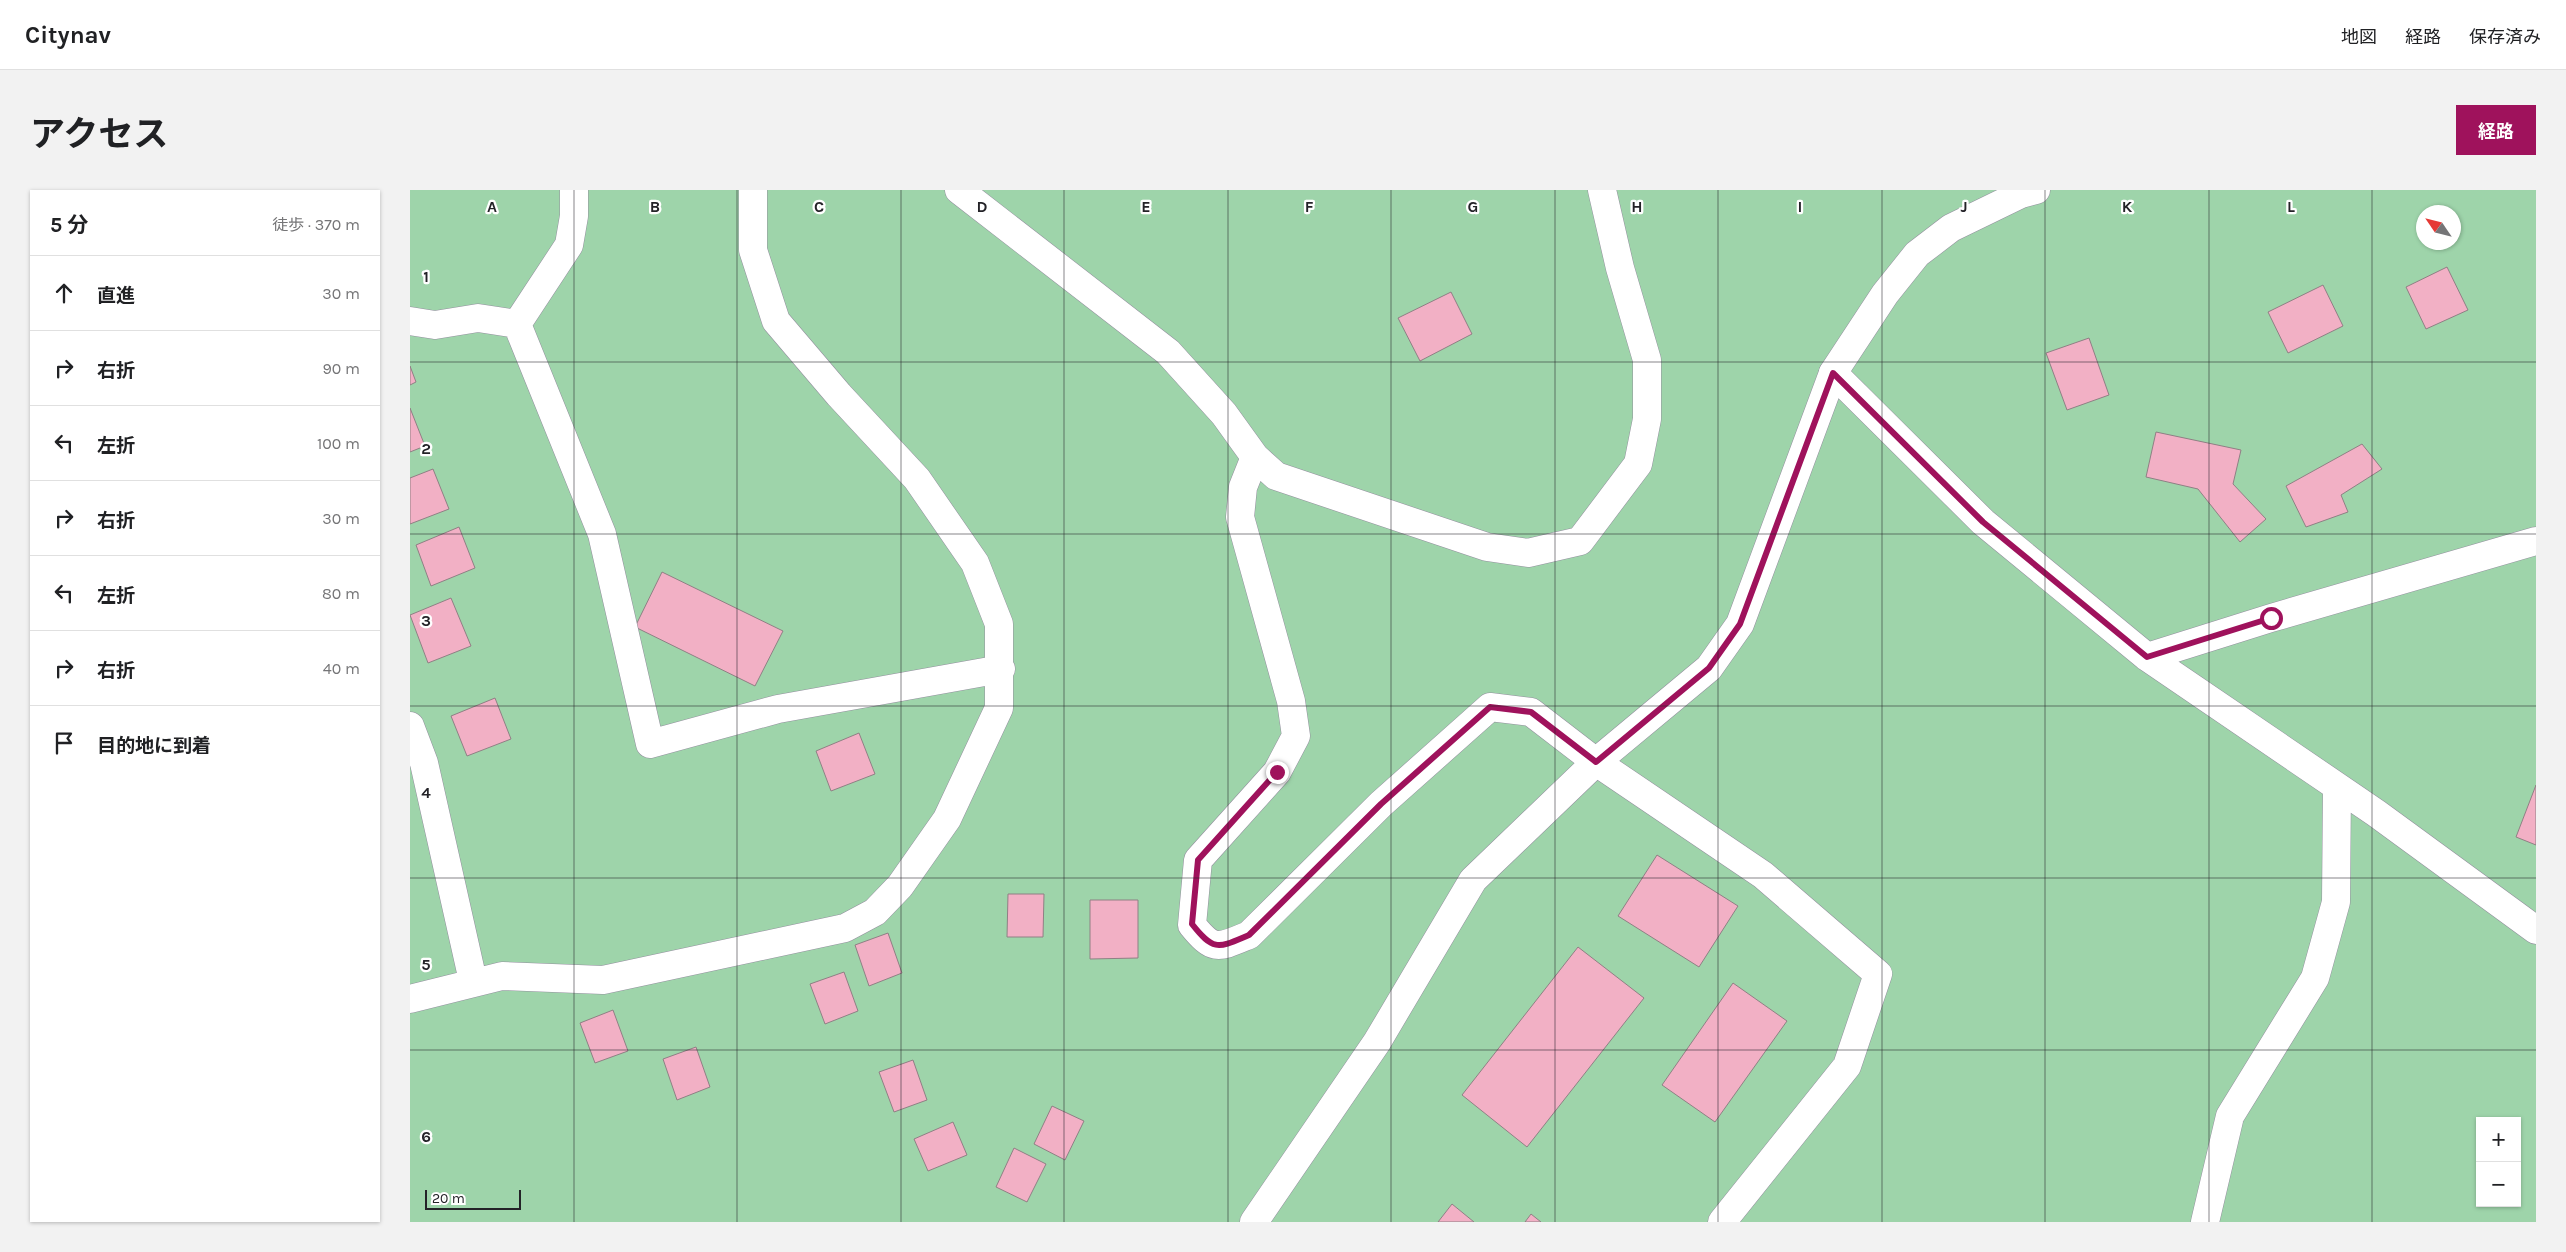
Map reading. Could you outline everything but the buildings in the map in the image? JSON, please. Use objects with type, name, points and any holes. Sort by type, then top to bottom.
[{"type":"street","points":[[517,324],[568,245],[574,216],[574,190]]},
{"type":"street","points":[[410,998],[473,981],[502,976],[603,980],[845,928],[875,912],[900,886],[947,820],[999,708],[999,624],[975,563],[917,479],[840,395],[776,321],[753,250],[753,190]]},
{"type":"street","points":[[959,190],[1168,352],[1224,414],[1255,457],[1276,476],[1488,546],[1528,553],[1580,541],[1638,464],[1647,419],[1647,360],[1620,268],[1602,190]]},
{"type":"street","points":[[1254,1222],[1377,1042],[1473,880],[1596,762],[1709,668],[1740,624],[1833,373],[1885,294],[1917,254],[1951,228],[2021,194],[2036,190]]},
{"type":"street","points":[[410,321],[435,325],[478,318],[517,324]]},
{"type":"street","points":[[517,324],[602,534],[650,744],[778,708],[1000,669]]},
{"type":"street","points":[[1833,373],[1983,522],[2147,657],[2337,787],[2536,930]]},
{"type":"street","points":[[1255,457],[1243,486],[1240,517],[1291,701],[1296,736],[1277,772],[1198,860],[1192,924],[1207,943],[1223,946],[1249,935],[1381,804],[1490,707],[1531,712],[1596,762],[1763,875],[1878,974],[1848,1066],[1722,1222]]},
{"type":"street","points":[[2147,657],[2271,618],[2536,541]]},
{"type":"street","points":[[410,726],[424,762],[473,981]]},
{"type":"street","points":[[2205,1222],[2230,1116],[2316,978],[2336,902],[2337,787]]},
{"type":"green space","points":[[410,190],[2536,190],[2536,1222],[410,1222]]},
{"type":"route","points":[[1277,772],[1198,860],[1192,924],[1207,943],[1223,946],[1249,935],[1381,804],[1490,707],[1531,712],[1596,762],[1709,668],[1740,624],[1833,373],[1983,522],[2147,657],[2271,618]]}]
